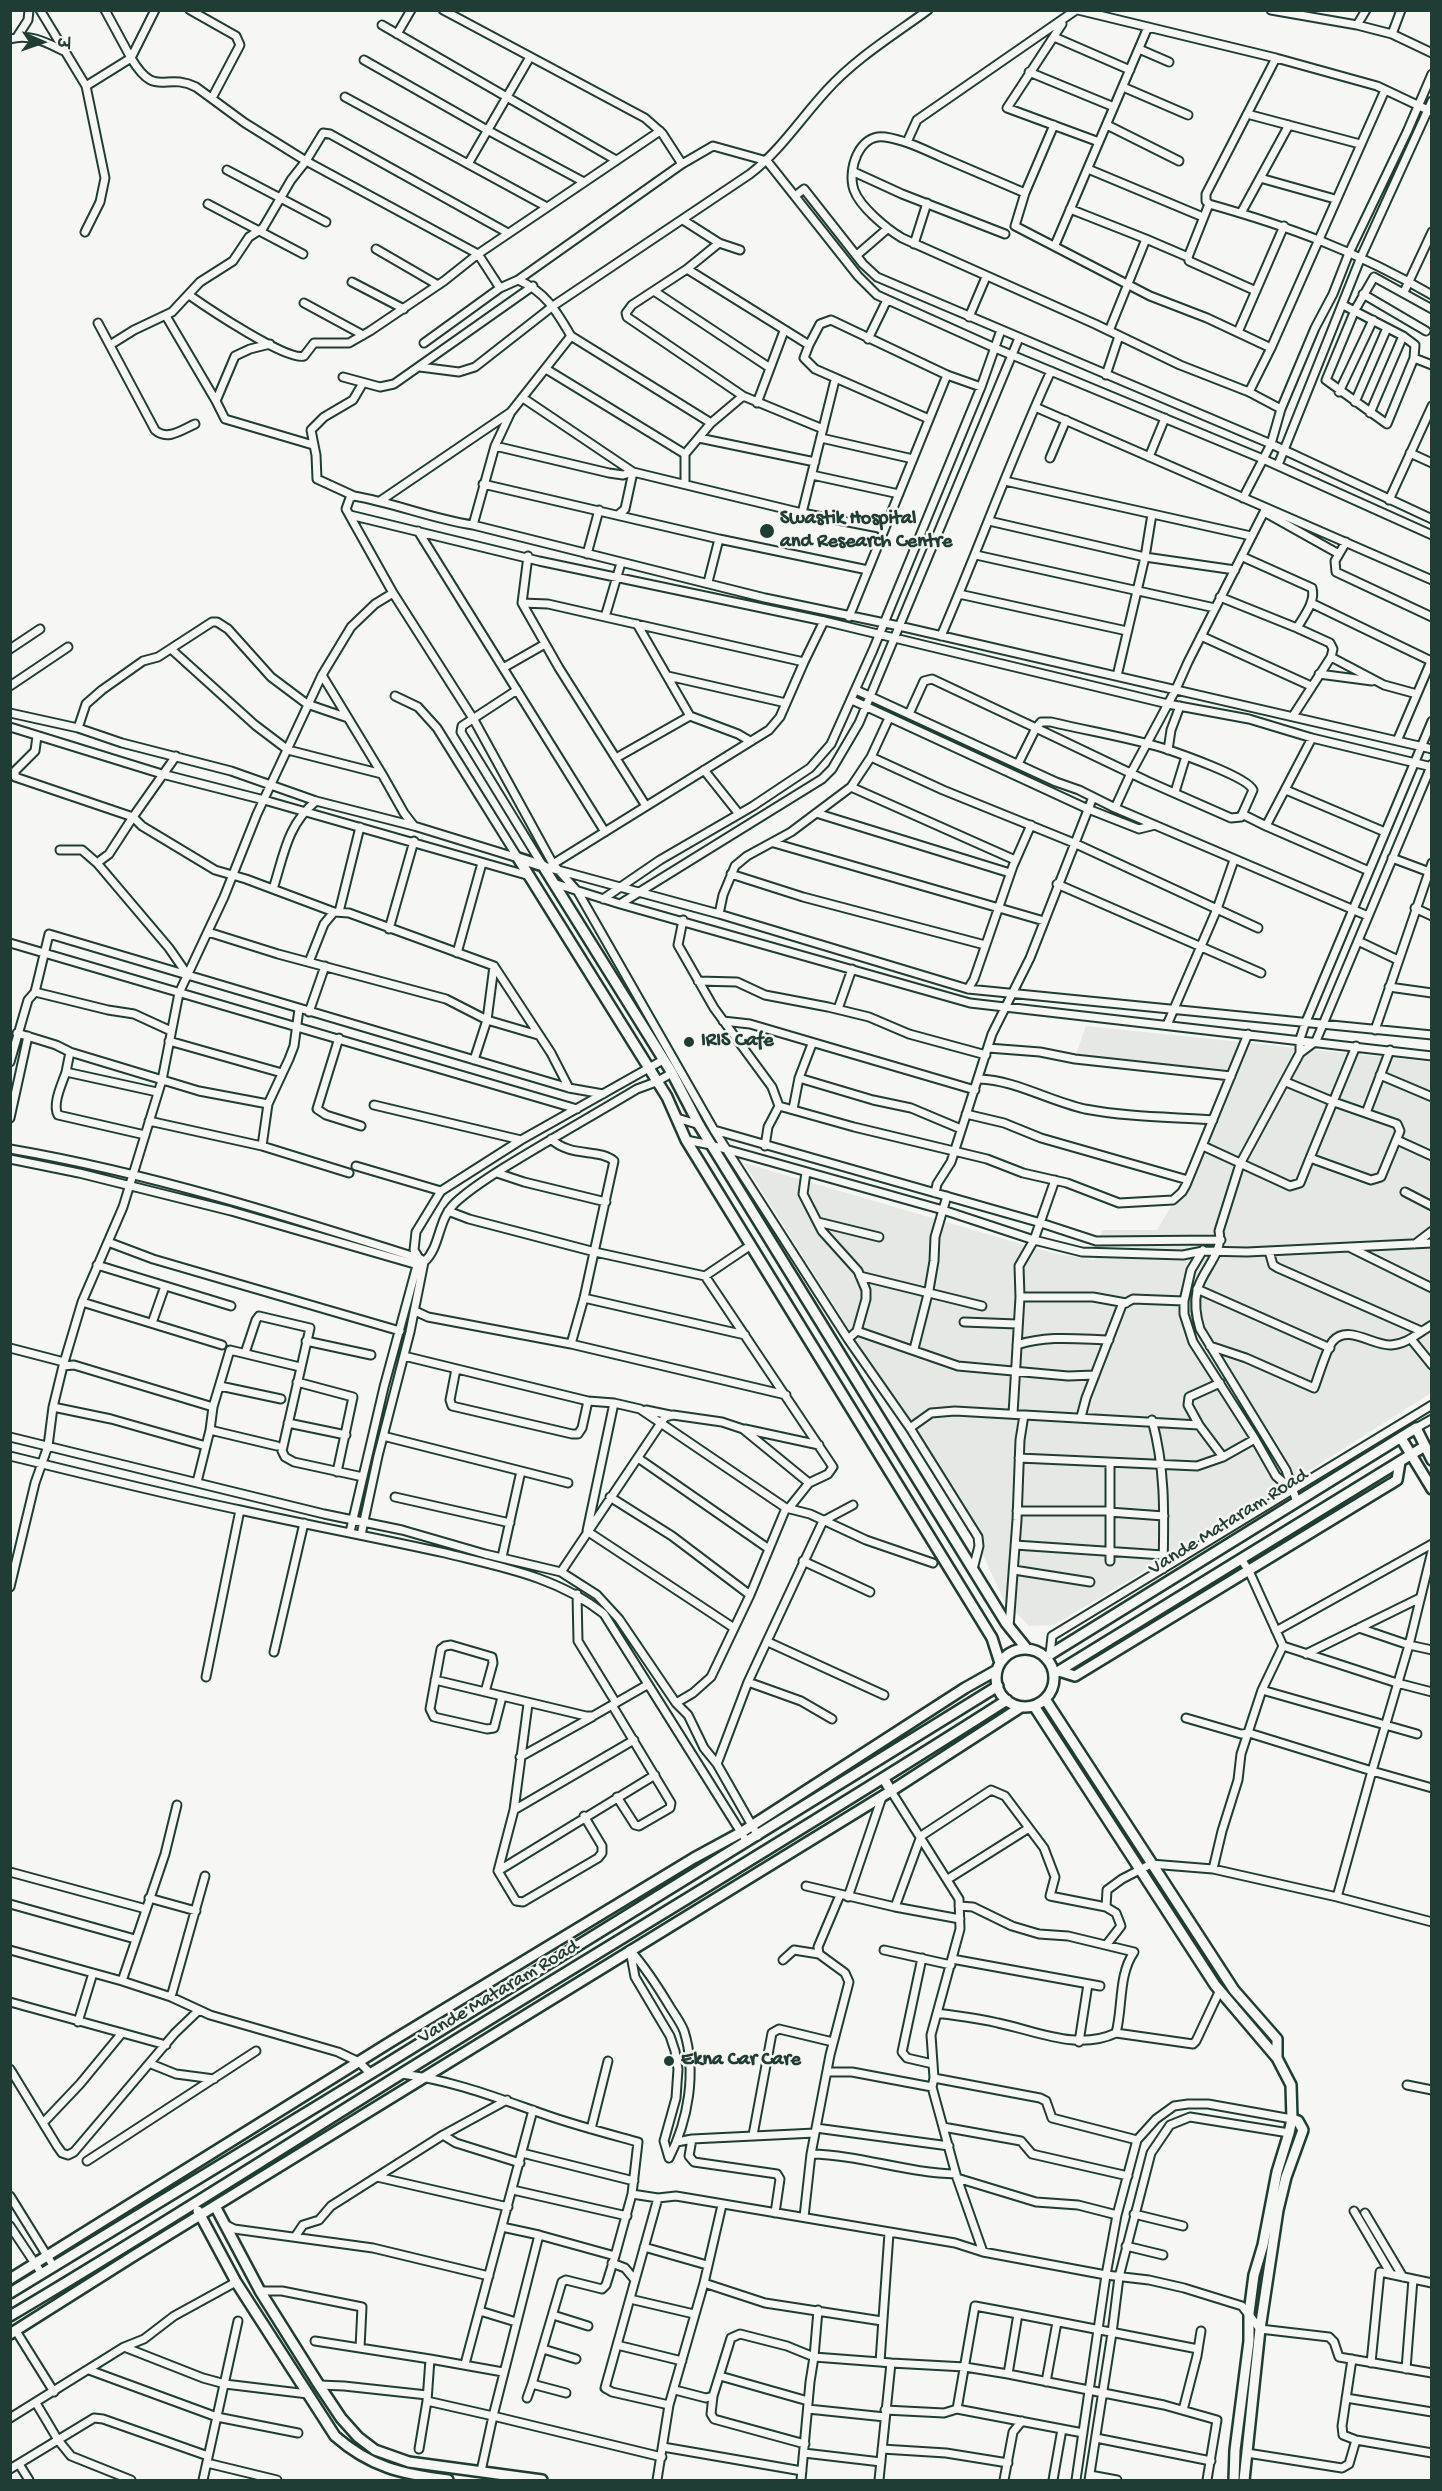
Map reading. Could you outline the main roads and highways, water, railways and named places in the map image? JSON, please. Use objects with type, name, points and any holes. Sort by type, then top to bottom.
[{"type":"place","name":"Swastik Hospital and Research Centre","points":[[767,531]]},
{"type":"place","name":"IRIS Cafe","points":[[689,1042]]},
{"type":"place","name":"Ekna Car Care","points":[[669,2061]]}]
